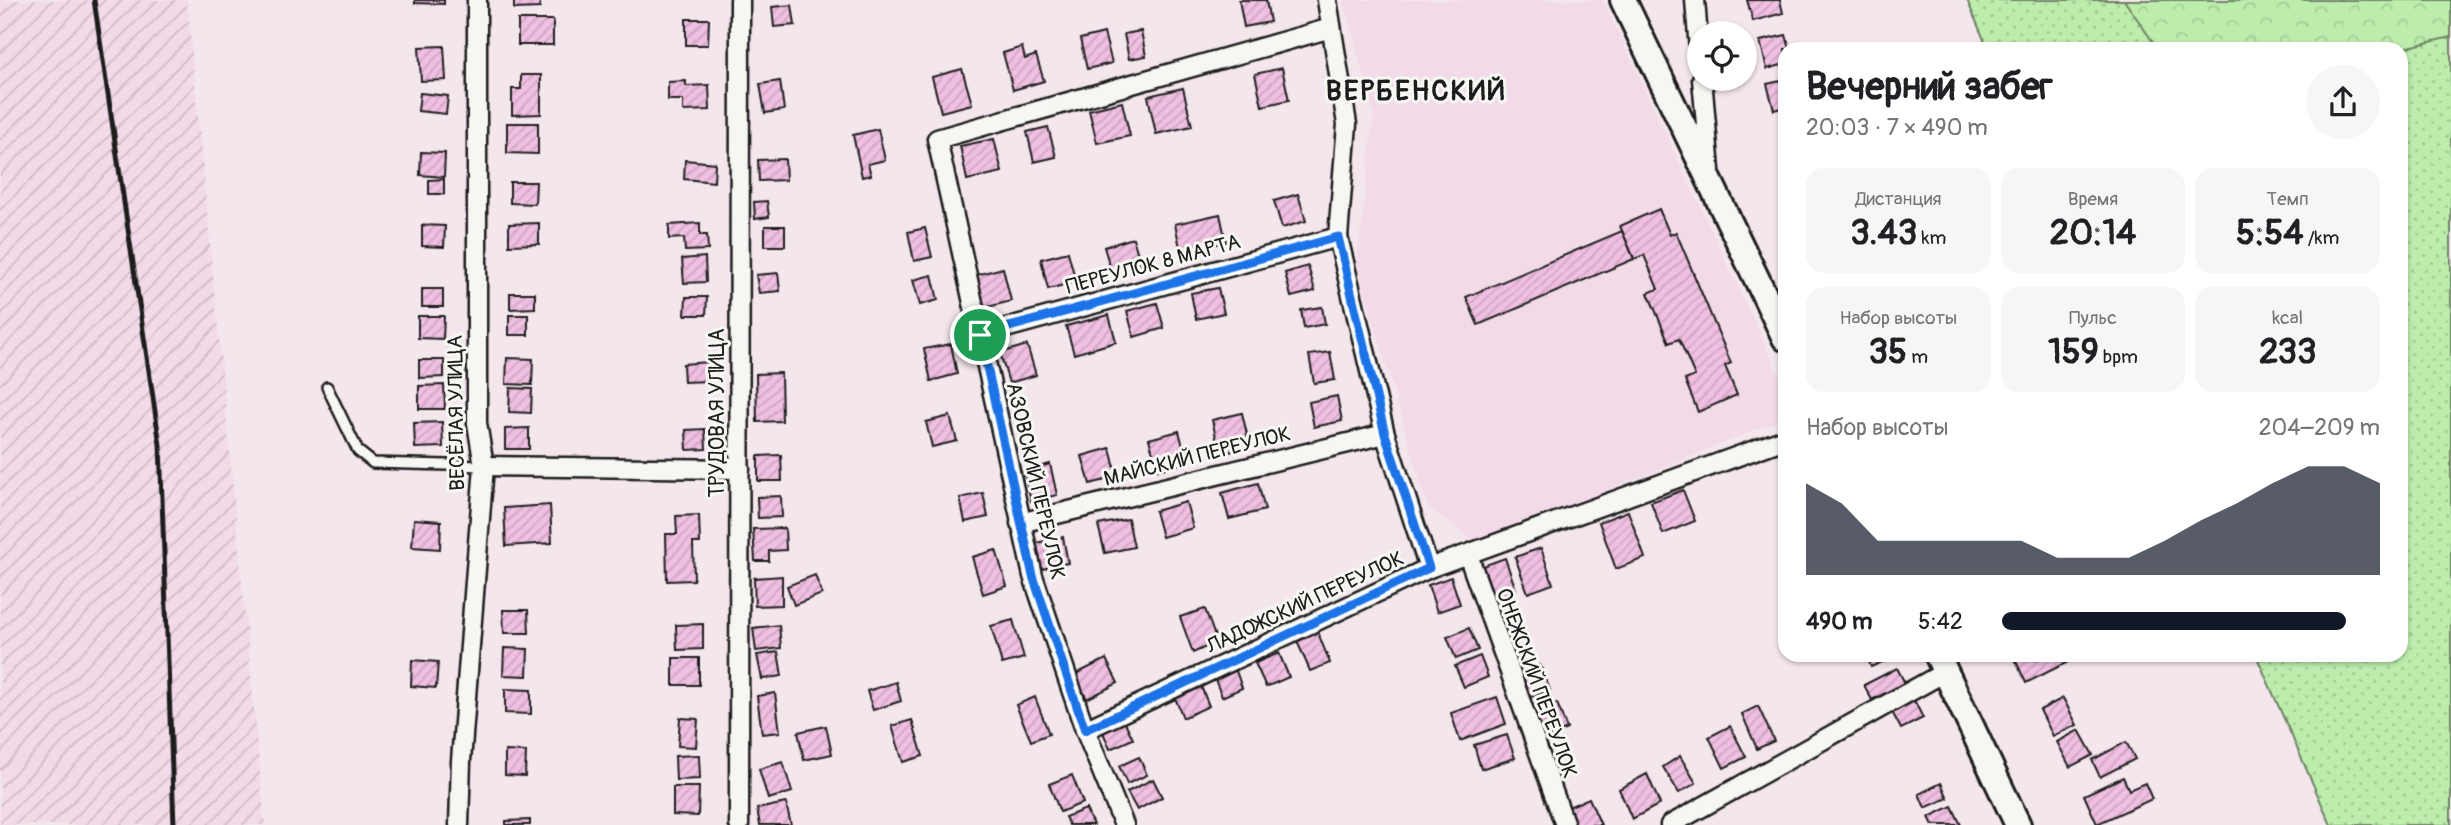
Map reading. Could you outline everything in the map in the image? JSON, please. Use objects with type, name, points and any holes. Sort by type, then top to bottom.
[{"type":"main road","points":[[1623,0],[1778,323]]},
{"type":"main road","points":[[1941,663],[2018,825]]},
{"type":"street","name":"ВЕСЁЛАЯ УЛИЦА","points":[[459,825],[461,761],[484,466],[477,423],[477,0]]},
{"type":"street","name":"ТРУДОВАЯ УЛИЦА","points":[[739,825],[740,0]]},
{"type":"street","points":[[1326,0],[1347,124],[1338,237],[1385,434],[1429,568]]},
{"type":"street","points":[[1695,0],[1697,21]]},
{"type":"street","name":"АЗОВСКИЙ ПЕРЕУЛОК","points":[[1124,825],[1085,730],[1033,576],[937,139],[1331,28]]},
{"type":"street","points":[[1703,91],[1711,184]]},
{"type":"street","name":"ПЕРЕУЛОК 8 МАРТА","points":[[980,335],[1338,237]]},
{"type":"street","name":"МАЙСКИЙ ПЕРЕУЛОК","points":[[1020,523],[1385,434]]},
{"type":"street","name":"ЛАДОЖСКИЙ ПЕРЕУЛОК","points":[[1085,730],[1429,568],[1778,442]]},
{"type":"street","points":[[484,466],[740,469]]},
{"type":"street","name":"ОНЕЖСКИЙ ПЕРЕУЛОК","points":[[1468,555],[1564,825]]},
{"type":"street","points":[[1670,825],[1941,663]]},
{"type":"lane","points":[[327,387],[358,451],[373,463],[484,466]]},
{"type":"shaded area","points":[[0,0],[187,0],[265,825],[0,825]]},
{"type":"shaded area","points":[[1343,0],[1603,0],[1778,372],[1778,421],[1477,543],[1427,506],[1357,264],[1374,113]]},
{"type":"green space","points":[[1967,0],[2451,0],[2451,825],[2331,825],[2259,662],[2408,662],[2408,42],[1985,42]]},
{"type":"green space","points":[[2124,0],[2451,0],[2451,37],[2408,47],[2408,42],[2153,42]]},
{"type":"building","points":[[415,0],[444,0],[444,4],[415,3]]},
{"type":"building","points":[[514,0],[540,0],[540,8],[514,9]]},
{"type":"building","points":[[1239,0],[1266,0],[1270,22],[1244,27]]},
{"type":"building","points":[[1747,0],[1780,0],[1783,13],[1753,21]]},
{"type":"building","points":[[792,5],[795,25],[774,27],[772,7]]},
{"type":"building","points":[[686,19],[709,19],[708,45],[686,45]]},
{"type":"building","points":[[518,20],[553,20],[553,45],[518,45]]},
{"type":"building","points":[[1141,31],[1146,56],[1129,59],[1124,34]]},
{"type":"building","points":[[1104,33],[1112,63],[1087,69],[1080,39]]},
{"type":"building","points":[[1786,35],[1788,42],[1778,42],[1778,66],[1767,69],[1760,41]]},
{"type":"building","points":[[444,46],[446,80],[421,81],[419,47]]},
{"type":"building","points":[[1022,47],[1025,59],[1036,55],[1044,81],[1013,90],[1003,53]]},
{"type":"building","points":[[1282,68],[1289,100],[1262,106],[1255,74]]},
{"type":"building","points":[[962,69],[972,104],[941,112],[932,77]]},
{"type":"building","points":[[521,75],[541,75],[541,114],[512,115],[512,89],[521,89]]},
{"type":"building","points":[[686,81],[686,86],[709,85],[710,110],[683,111],[683,100],[668,100],[668,82]]},
{"type":"building","points":[[780,81],[784,110],[765,113],[760,84]]},
{"type":"building","points":[[1778,82],[1778,109],[1774,110],[1767,84]]},
{"type":"building","points":[[1183,88],[1192,126],[1156,134],[1148,96]]},
{"type":"building","points":[[420,93],[448,96],[446,114],[418,111]]},
{"type":"building","points":[[1122,102],[1130,136],[1097,143],[1089,110]]},
{"type":"building","points":[[507,123],[538,123],[538,154],[507,153]]},
{"type":"building","points":[[1048,127],[1056,157],[1034,162],[1027,132]]},
{"type":"building","points":[[878,129],[885,160],[868,164],[871,175],[862,177],[853,135]]},
{"type":"building","points":[[994,139],[1002,172],[967,180],[960,146]]},
{"type":"building","points":[[421,152],[445,153],[444,177],[420,175]]},
{"type":"building","points":[[785,159],[786,180],[759,181],[758,160]]},
{"type":"building","points":[[685,160],[715,163],[714,182],[684,179]]},
{"type":"building","points":[[444,179],[444,194],[429,194],[429,180]]},
{"type":"building","points":[[510,182],[536,182],[535,204],[510,203]]},
{"type":"building","points":[[1298,194],[1306,221],[1282,228],[1274,201]]},
{"type":"building","points":[[767,201],[769,217],[755,219],[754,202]]},
{"type":"building","points":[[1659,209],[1670,235],[1676,232],[1731,363],[1725,366],[1737,395],[1698,412],[1685,380],[1695,376],[1679,339],[1669,343],[1648,293],[1658,289],[1644,255],[1634,259],[1620,226]]},
{"type":"building","points":[[1220,214],[1226,242],[1181,252],[1175,224]]},
{"type":"building","points":[[539,223],[539,244],[509,245],[509,224]]},
{"type":"building","points":[[700,223],[700,235],[707,235],[708,250],[685,251],[684,238],[669,239],[669,225]]},
{"type":"building","points":[[422,225],[445,226],[444,247],[422,246]]},
{"type":"building","points":[[765,226],[785,226],[785,246],[765,246]]},
{"type":"building","points":[[925,228],[932,257],[914,261],[908,232]]},
{"type":"building","points":[[1622,231],[1634,259],[1478,325],[1466,297]]},
{"type":"building","points":[[1133,238],[1142,268],[1113,277],[1104,247]]},
{"type":"building","points":[[1068,252],[1076,282],[1048,289],[1041,259]]},
{"type":"building","points":[[705,257],[706,282],[684,283],[682,259]]},
{"type":"building","points":[[1308,266],[1315,291],[1291,297],[1285,273]]},
{"type":"building","points":[[1003,268],[1011,301],[984,308],[976,275]]},
{"type":"building","points":[[778,273],[780,291],[759,293],[756,275]]},
{"type":"building","points":[[932,275],[938,300],[920,305],[913,280]]},
{"type":"building","points":[[1218,288],[1224,313],[1196,319],[1191,293]]},
{"type":"building","points":[[422,289],[443,289],[443,307],[422,307]]},
{"type":"building","points":[[510,293],[535,293],[535,308],[510,309]]},
{"type":"building","points":[[686,297],[707,297],[706,315],[685,315]]},
{"type":"building","points":[[1157,303],[1164,328],[1134,337],[1127,311]]},
{"type":"building","points":[[1322,307],[1325,324],[1304,328],[1301,310]]},
{"type":"building","points":[[509,315],[528,315],[528,335],[509,335]]},
{"type":"building","points":[[1109,315],[1116,342],[1074,354],[1066,326]]},
{"type":"building","points":[[418,316],[444,316],[443,339],[418,338]]},
{"type":"building","points":[[951,344],[957,374],[931,381],[924,349]]},
{"type":"building","points":[[1027,345],[1036,375],[1009,383],[1000,353]]},
{"type":"building","points":[[1330,352],[1335,380],[1314,383],[1309,355]]},
{"type":"building","points":[[507,358],[533,359],[532,385],[506,384]]},
{"type":"building","points":[[419,360],[444,360],[444,377],[419,378]]},
{"type":"building","points":[[708,362],[709,381],[684,382],[683,364]]},
{"type":"building","points":[[781,373],[782,421],[757,422],[756,374]]},
{"type":"building","points":[[444,385],[445,409],[419,409],[419,386]]},
{"type":"building","points":[[510,388],[532,389],[531,413],[509,412]]},
{"type":"building","points":[[1337,396],[1342,421],[1314,427],[1309,402]]},
{"type":"building","points":[[1242,413],[1250,447],[1220,454],[1212,420]]},
{"type":"building","points":[[950,416],[957,441],[932,447],[926,422]]},
{"type":"building","points":[[442,422],[443,447],[415,448],[414,423]]},
{"type":"building","points":[[529,428],[529,449],[505,449],[505,429]]},
{"type":"building","points":[[705,429],[706,449],[687,450],[686,430]]},
{"type":"building","points":[[1179,431],[1187,462],[1158,470],[1149,439]]},
{"type":"building","points":[[1110,448],[1117,477],[1090,484],[1082,456]]},
{"type":"building","points":[[781,455],[782,481],[758,481],[758,456]]},
{"type":"building","points":[[1050,464],[1057,495],[1031,501],[1024,471]]},
{"type":"building","points":[[1258,483],[1265,510],[1229,519],[1222,493]]},
{"type":"building","points":[[1683,490],[1695,521],[1663,534],[1651,502]]},
{"type":"building","points":[[983,493],[988,517],[965,522],[960,498]]},
{"type":"building","points":[[781,496],[782,517],[758,518],[757,497]]},
{"type":"building","points":[[1186,502],[1193,528],[1162,537],[1155,511]]},
{"type":"building","points":[[550,505],[552,543],[506,546],[504,508]]},
{"type":"building","points":[[1628,511],[1645,558],[1616,569],[1599,522]]},
{"type":"building","points":[[699,515],[700,543],[693,543],[694,580],[667,581],[666,534],[677,534],[676,516]]},
{"type":"building","points":[[414,519],[441,521],[440,549],[412,547]]},
{"type":"building","points":[[1128,519],[1134,547],[1105,553],[1098,525]]},
{"type":"building","points":[[785,528],[786,550],[769,551],[769,561],[755,561],[753,529]]},
{"type":"building","points":[[1063,537],[1068,563],[1042,569],[1036,543]]},
{"type":"building","points":[[1541,548],[1553,584],[1528,593],[1515,557]]},
{"type":"building","points":[[996,550],[1007,586],[983,594],[972,557]]},
{"type":"building","points":[[1505,558],[1516,590],[1491,599],[1480,567]]},
{"type":"building","points":[[815,575],[822,594],[794,605],[787,586]]},
{"type":"building","points":[[782,576],[782,605],[755,606],[754,578]]},
{"type":"building","points":[[1451,577],[1460,604],[1437,612],[1428,585]]},
{"type":"building","points":[[1205,609],[1217,642],[1193,653],[1180,617]]},
{"type":"building","points":[[503,610],[528,610],[529,633],[504,633]]},
{"type":"building","points":[[1013,620],[1024,658],[1002,664],[991,626]]},
{"type":"building","points":[[703,624],[703,649],[677,650],[676,625]]},
{"type":"building","points":[[779,625],[781,648],[756,651],[753,628]]},
{"type":"building","points":[[1469,628],[1478,650],[1456,659],[1447,637]]},
{"type":"building","points":[[1318,633],[1330,663],[1310,671],[1297,641]]},
{"type":"building","points":[[504,648],[528,649],[527,676],[503,675]]},
{"type":"building","points":[[778,652],[782,676],[762,679],[757,655]]},
{"type":"building","points":[[1279,653],[1289,677],[1266,687],[1255,663]]},
{"type":"building","points":[[1480,656],[1488,677],[1464,687],[1455,666]]},
{"type":"building","points":[[673,658],[699,658],[699,685],[673,685]]},
{"type":"building","points":[[1106,659],[1118,683],[1087,699],[1074,675]]},
{"type":"building","points":[[412,660],[438,662],[436,688],[411,686]]},
{"type":"building","points":[[1869,662],[1883,662],[1871,667]]},
{"type":"building","points":[[2016,662],[2068,662],[2026,683]]},
{"type":"building","points":[[1540,665],[1550,690],[1529,698],[1520,673]]},
{"type":"building","points":[[1235,668],[1242,688],[1222,697],[1214,677]]},
{"type":"building","points":[[1897,668],[1905,683],[1872,700],[1864,685]]},
{"type":"building","points":[[896,682],[901,701],[873,710],[867,691]]},
{"type":"building","points":[[1200,684],[1209,706],[1183,718],[1174,695]]},
{"type":"building","points":[[505,689],[531,690],[531,714],[505,713]]},
{"type":"building","points":[[775,693],[780,732],[762,734],[757,696]]},
{"type":"building","points":[[1035,697],[1049,734],[1031,741],[1016,705]]},
{"type":"building","points":[[1497,697],[1506,724],[1460,741],[1451,713]]},
{"type":"building","points":[[2063,698],[2077,725],[2053,736],[2040,710]]},
{"type":"building","points":[[1914,700],[1923,718],[1901,729],[1892,712]]},
{"type":"building","points":[[1557,703],[1567,729],[1544,739],[1532,713]]},
{"type":"building","points":[[1758,706],[1774,741],[1757,749],[1742,714]]},
{"type":"building","points":[[680,718],[698,719],[696,747],[678,746]]},
{"type":"building","points":[[912,720],[923,756],[903,762],[892,726]]},
{"type":"building","points":[[1124,720],[1133,739],[1110,749],[1102,730]]},
{"type":"building","points":[[826,726],[832,754],[804,760],[798,732]]},
{"type":"building","points":[[1730,726],[1746,757],[1724,768],[1709,737]]},
{"type":"building","points":[[2079,730],[2093,755],[2070,767],[2057,742]]},
{"type":"building","points":[[1507,735],[1515,758],[1481,769],[1474,745]]},
{"type":"building","points":[[2126,742],[2135,759],[2100,777],[2092,760]]},
{"type":"building","points":[[505,751],[526,752],[525,776],[505,775]]},
{"type":"building","points":[[699,755],[700,779],[676,780],[675,756]]},
{"type":"building","points":[[1680,756],[1696,783],[1679,793],[1663,767]]},
{"type":"building","points":[[1139,757],[1147,775],[1127,784],[1119,766]]},
{"type":"building","points":[[783,762],[792,792],[768,799],[759,769]]},
{"type":"building","points":[[1647,774],[1660,804],[1632,819],[1619,789]]},
{"type":"building","points":[[1072,775],[1083,803],[1060,812],[1049,784]]},
{"type":"building","points":[[2123,777],[2129,790],[2145,783],[2152,799],[2097,824],[2084,795]]},
{"type":"building","points":[[1153,779],[1162,797],[1137,810],[1127,792]]},
{"type":"building","points":[[1941,783],[1948,798],[1925,808],[1919,794]]},
{"type":"building","points":[[673,787],[699,787],[698,816],[673,815]]},
{"type":"building","points":[[1589,798],[1601,825],[1573,825],[1566,808]]},
{"type":"building","points":[[786,803],[791,825],[760,825],[757,809]]},
{"type":"building","points":[[1952,806],[1961,825],[1933,825],[1929,817]]},
{"type":"building","points":[[1086,809],[1093,825],[1069,825],[1065,817]]},
{"type":"building","points":[[530,820],[530,825],[506,825],[506,821]]},
{"type":"railway","points":[[94,0],[160,445],[174,825]]},
{"type":"district","name":"ВЕРБЕНСКИЙ","points":[[1416,90]]},
{"type":"route","points":[[1338,237],[1385,434],[1429,568],[1085,730],[1033,576],[980,335],[1338,237]]}]
